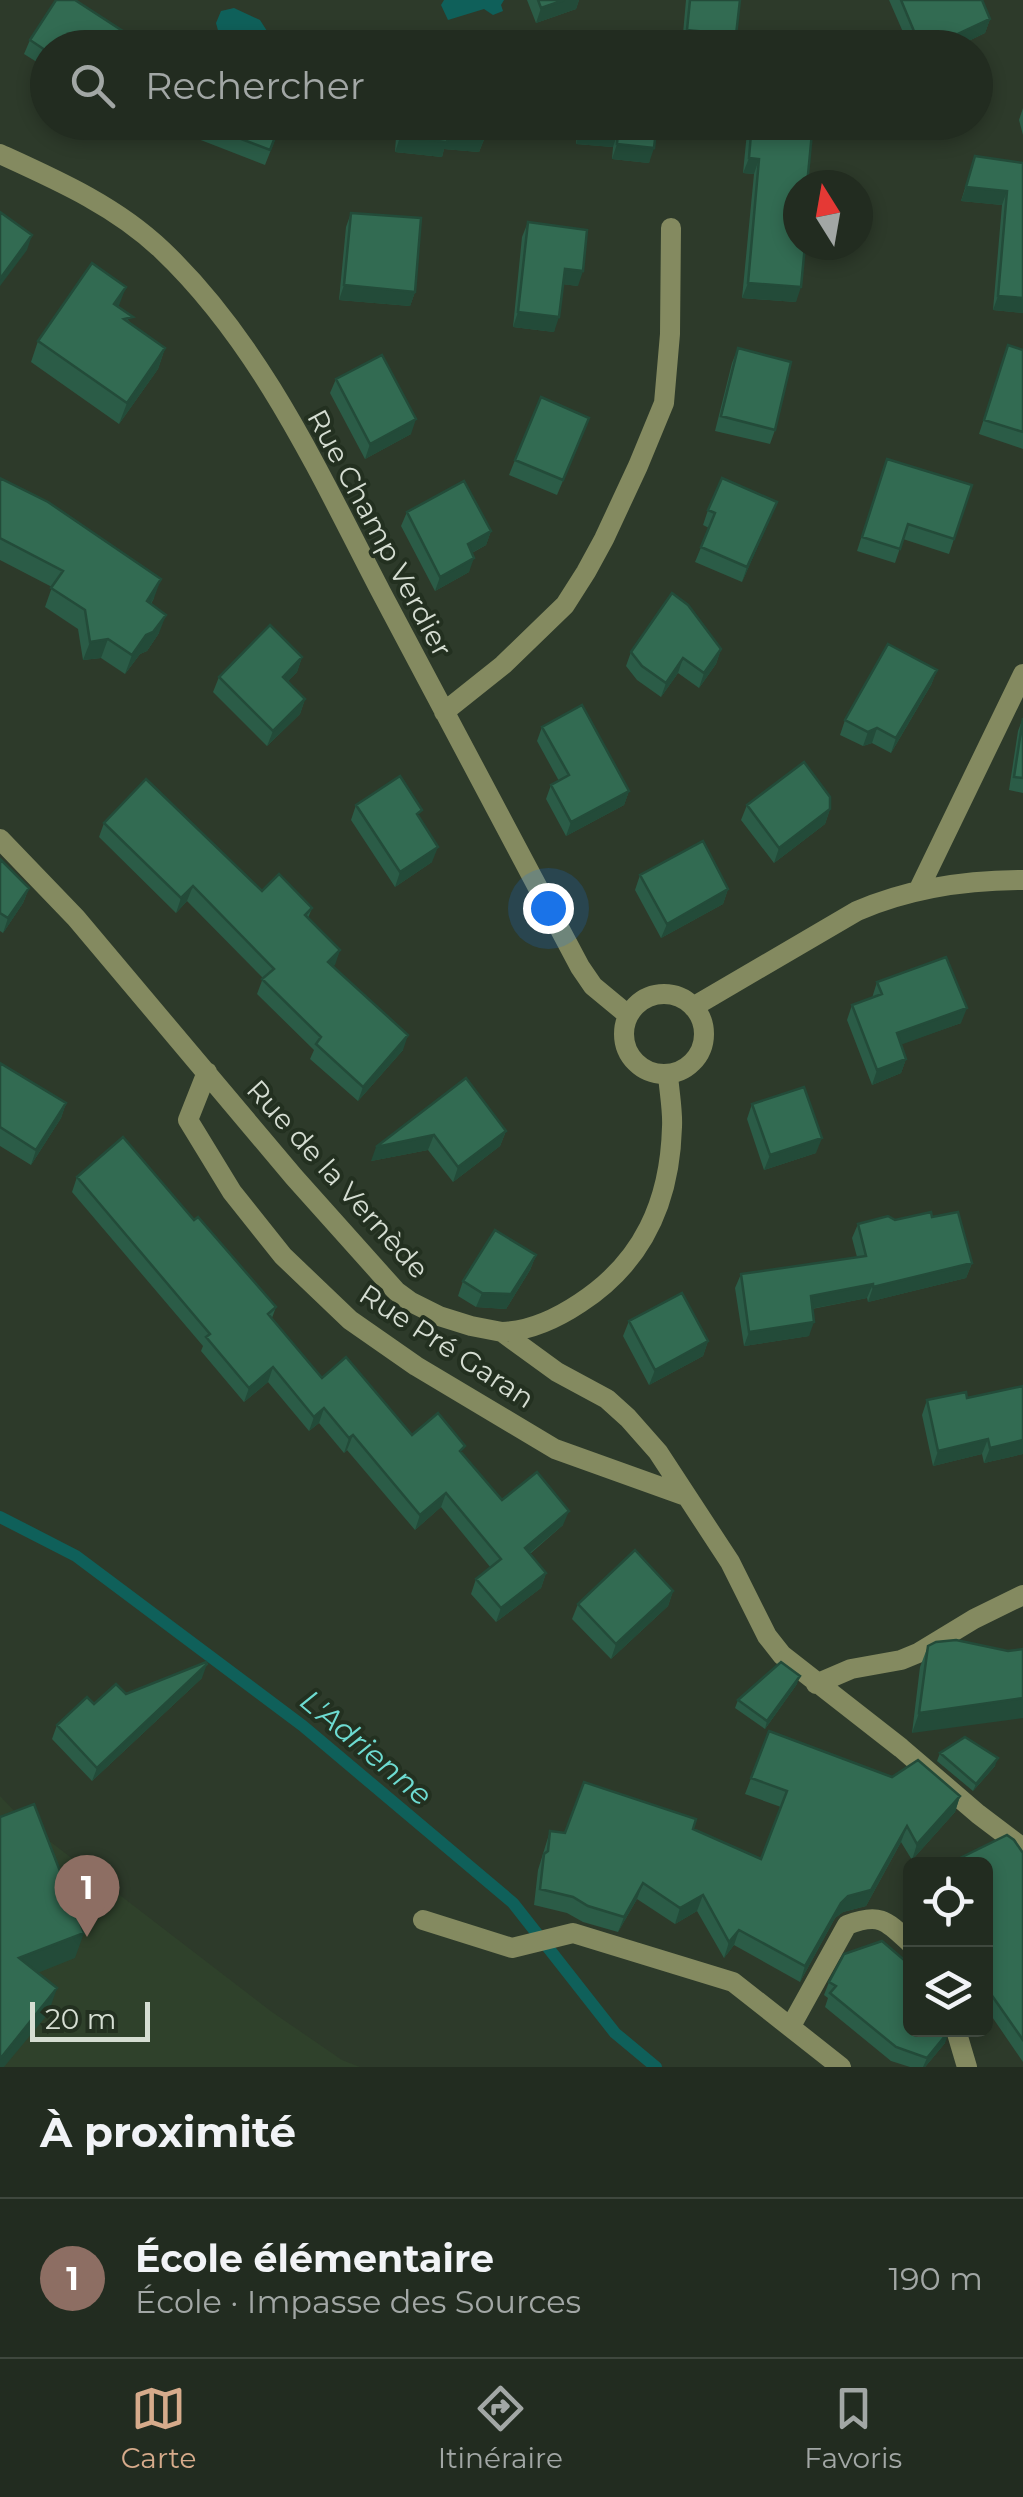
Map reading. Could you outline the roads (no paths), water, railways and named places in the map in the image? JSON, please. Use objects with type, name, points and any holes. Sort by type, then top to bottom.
[{"type":"street","name":"Rue Champ Verdier","points":[[0,154],[71,186],[159,246],[206,297],[250,354],[281,405],[580,966],[593,986],[628,1015]]},
{"type":"street","points":[[444,712],[504,666],[565,605],[604,539],[664,403],[670,334],[671,228]]},
{"type":"street","points":[[918,890],[1023,674]]},
{"type":"street","name":"Rue de la Vernède","points":[[0,839],[76,918],[294,1177],[396,1291],[439,1316],[502,1332],[557,1372],[607,1399],[658,1452],[730,1562],[767,1636],[782,1656],[1023,1848]]},
{"type":"street","points":[[694,1007],[857,910],[918,890],[1023,880]]},
{"type":"street","points":[[662,994],[676,996],[694,1007],[703,1024],[704,1037],[694,1060],[668,1074],[649,1071],[632,1058],[624,1037],[628,1015],[637,1004],[662,994]]},
{"type":"street","name":"Rue Pré Garan","points":[[208,1072],[188,1120],[232,1192],[283,1256],[350,1320],[416,1366],[554,1449],[686,1496]]},
{"type":"street","points":[[502,1332],[521,1332],[568,1311],[608,1282],[639,1246],[654,1220],[668,1164],[672,1127],[668,1074]]},
{"type":"street","points":[[816,1684],[851,1668],[918,1654],[974,1619],[1023,1595]]},
{"type":"street","points":[[791,2026],[848,1924],[878,1917],[903,1936]]},
{"type":"street","points":[[424,1920],[512,1948],[573,1933],[733,1982],[841,2067]]},
{"type":"street","points":[[958,2037],[967,2067]]},
{"type":"water","points":[[444,0],[504,0],[503,11],[493,15],[484,9],[448,20],[441,5]]},
{"type":"water","points":[[234,8],[260,20],[266,30],[218,30],[216,23],[221,11]]},
{"type":"waterway","name":"L'Adrienne","points":[[0,1517],[76,1556],[303,1726],[513,1903],[615,2033],[656,2067]]},
{"type":"place","name":"École élémentaire","points":[[87,1937]]}]
